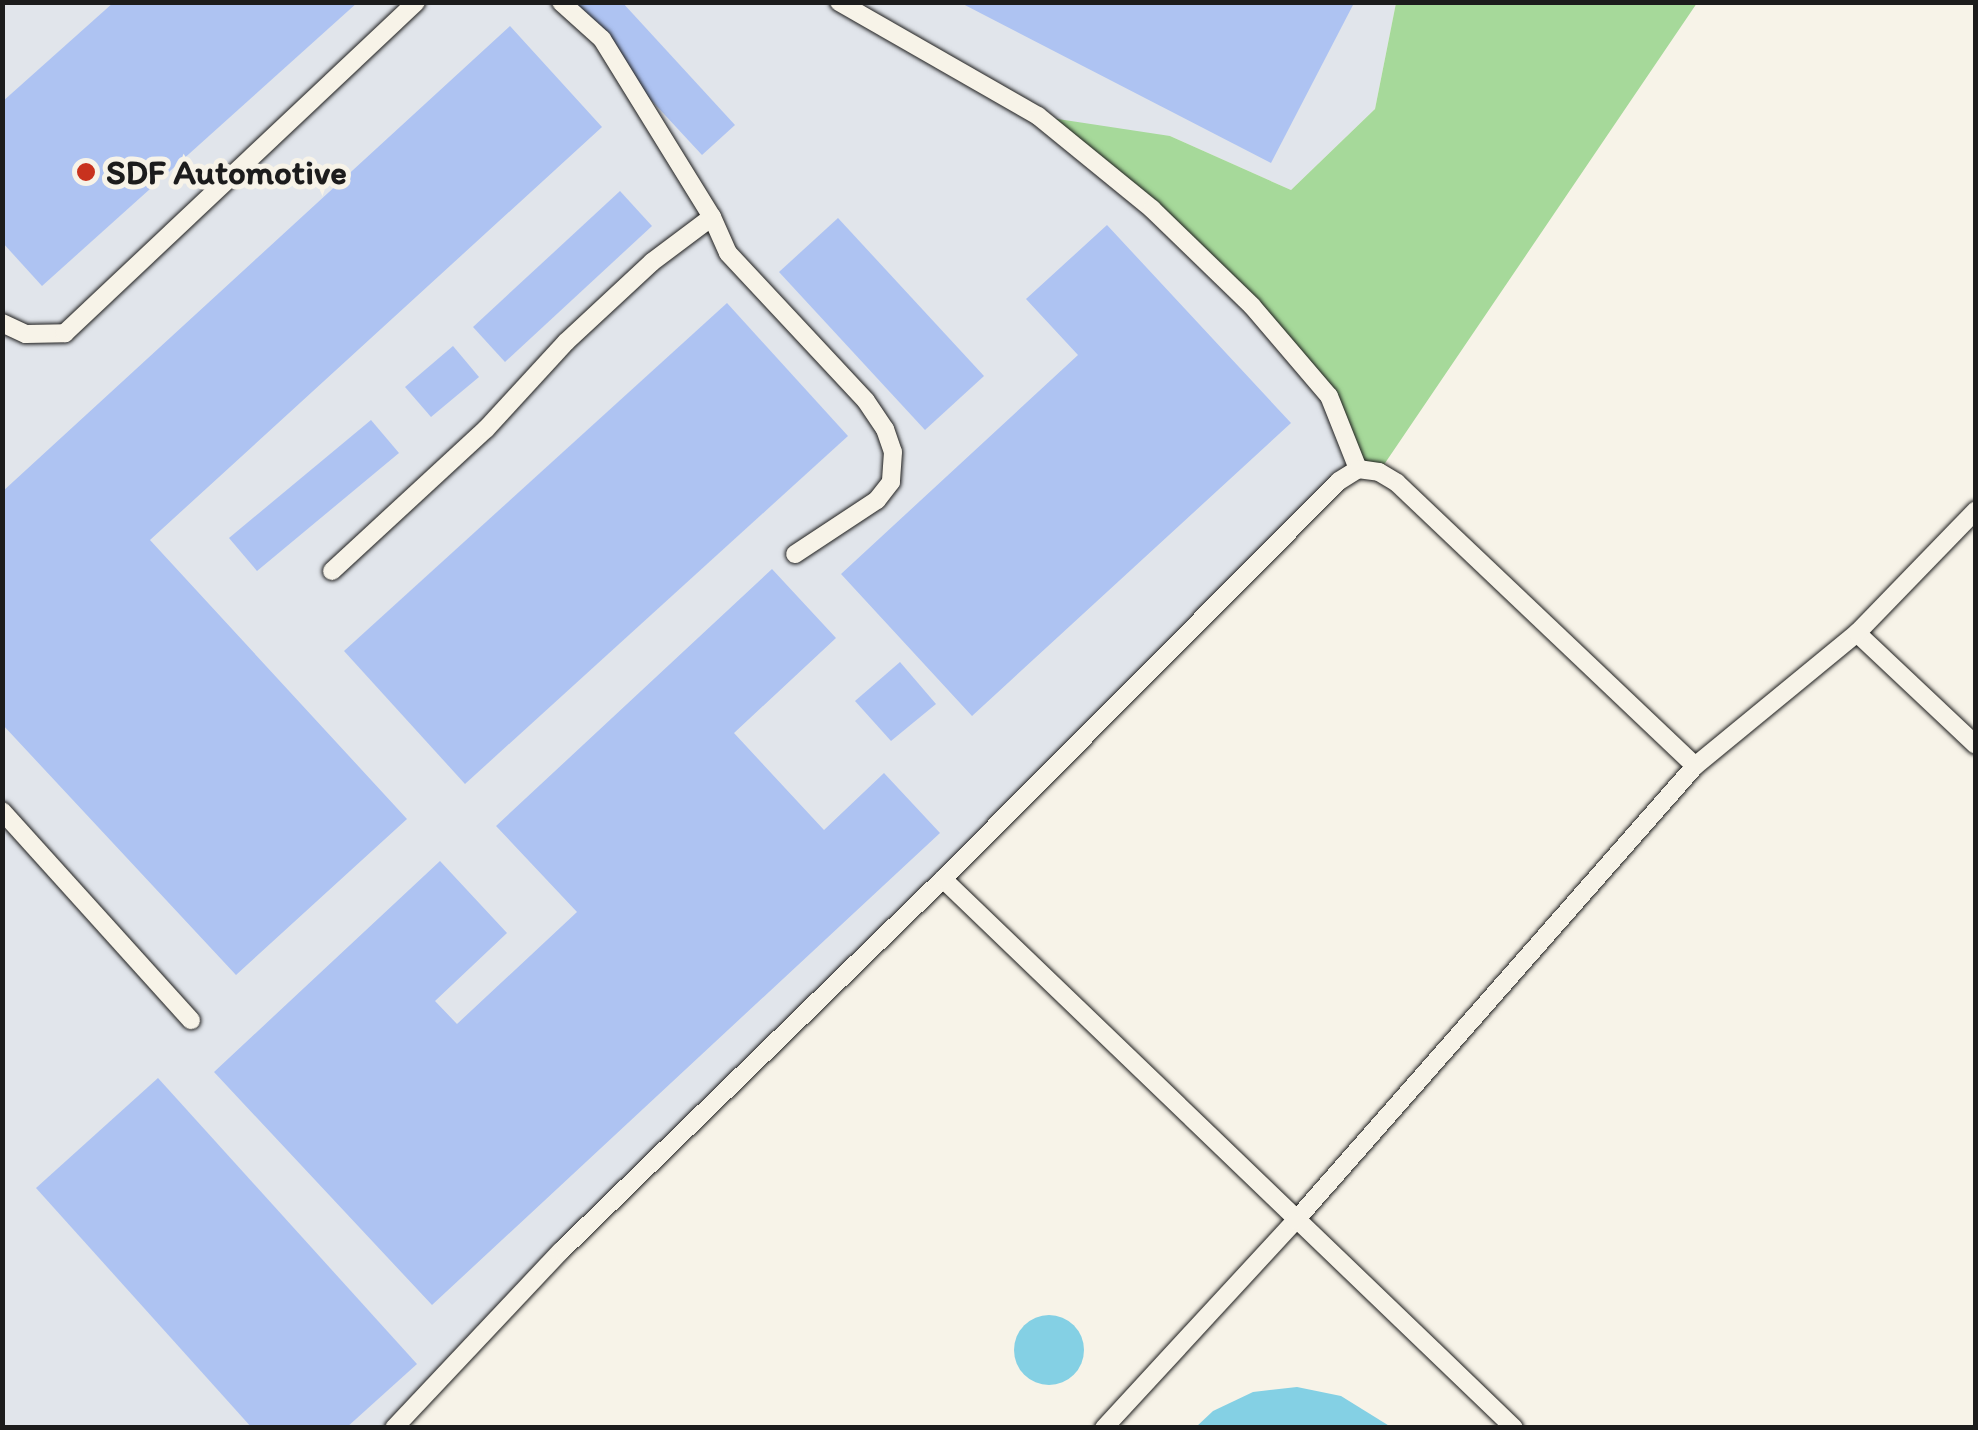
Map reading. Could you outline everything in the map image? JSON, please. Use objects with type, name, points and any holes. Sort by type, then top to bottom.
[{"type":"lane","points":[[2,323],[26,334],[64,333],[416,2]]},
{"type":"lane","points":[[561,2],[602,39],[712,217],[728,253],[866,401],[893,452],[891,482],[877,500],[795,554]]},
{"type":"lane","points":[[839,2],[1038,116],[1152,209],[1252,306],[1329,396],[1358,469]]},
{"type":"lane","points":[[332,572],[486,429],[566,342],[652,262],[712,217]]},
{"type":"lane","points":[[394,1428],[561,1251],[943,879],[1326,495],[1358,469],[1379,472],[1397,483],[1695,766]]},
{"type":"lane","points":[[1104,1428],[1296,1220],[1695,766],[1857,632],[1976,510]]},
{"type":"lane","points":[[1857,632],[1976,745]]},
{"type":"lane","points":[[2,811],[191,1020]]},
{"type":"lane","points":[[943,879],[1514,1428]]},
{"type":"shaded area","points":[[3,3],[1396,3],[1375,109],[1291,190],[1170,136],[1152,209],[1329,396],[1358,469],[394,1427],[3,1428]]},
{"type":"green space","points":[[1396,3],[1697,3],[1379,472],[1358,469],[1329,396],[1252,306],[1038,116],[1170,136],[1291,190],[1375,109]]},
{"type":"water","points":[[1049,1315],[1074,1325],[1084,1350],[1074,1375],[1049,1385],[1024,1375],[1014,1350],[1024,1325]]},
{"type":"water","points":[[1297,1387],[1341,1396],[1391,1427],[1196,1427],[1213,1411],[1253,1392]]},
{"type":"building","name":"SDF Automotive","points":[[114,2],[358,2],[42,286],[2,242],[2,102]]},
{"type":"building","points":[[560,2],[622,2],[735,125],[702,155]]},
{"type":"building","points":[[959,2],[1347,2],[1353,5],[1271,163]]},
{"type":"building","points":[[510,26],[602,127],[150,540],[407,819],[236,975],[2,724],[2,492]]},
{"type":"building","points":[[620,191],[652,226],[505,362],[473,327]]},
{"type":"building","points":[[838,218],[984,376],[925,430],[779,272]]},
{"type":"building","points":[[1107,225],[1291,423],[972,716],[841,574],[1078,355],[1026,299]]},
{"type":"building","points":[[727,303],[848,436],[465,784],[344,651]]},
{"type":"building","points":[[453,346],[479,377],[431,417],[405,387]]},
{"type":"building","points":[[371,420],[399,453],[257,571],[229,538]]},
{"type":"building","points":[[772,569],[836,638],[734,733],[824,830],[884,773],[940,833],[432,1305],[214,1072],[440,861],[507,933],[435,1001],[457,1024],[577,912],[496,826]]},
{"type":"building","points":[[900,662],[936,704],[891,741],[855,701]]},
{"type":"building","points":[[158,1078],[417,1364],[346,1428],[252,1428],[36,1188]]},
{"type":"place","name":"SDF Automotive","points":[[86,172]]}]
